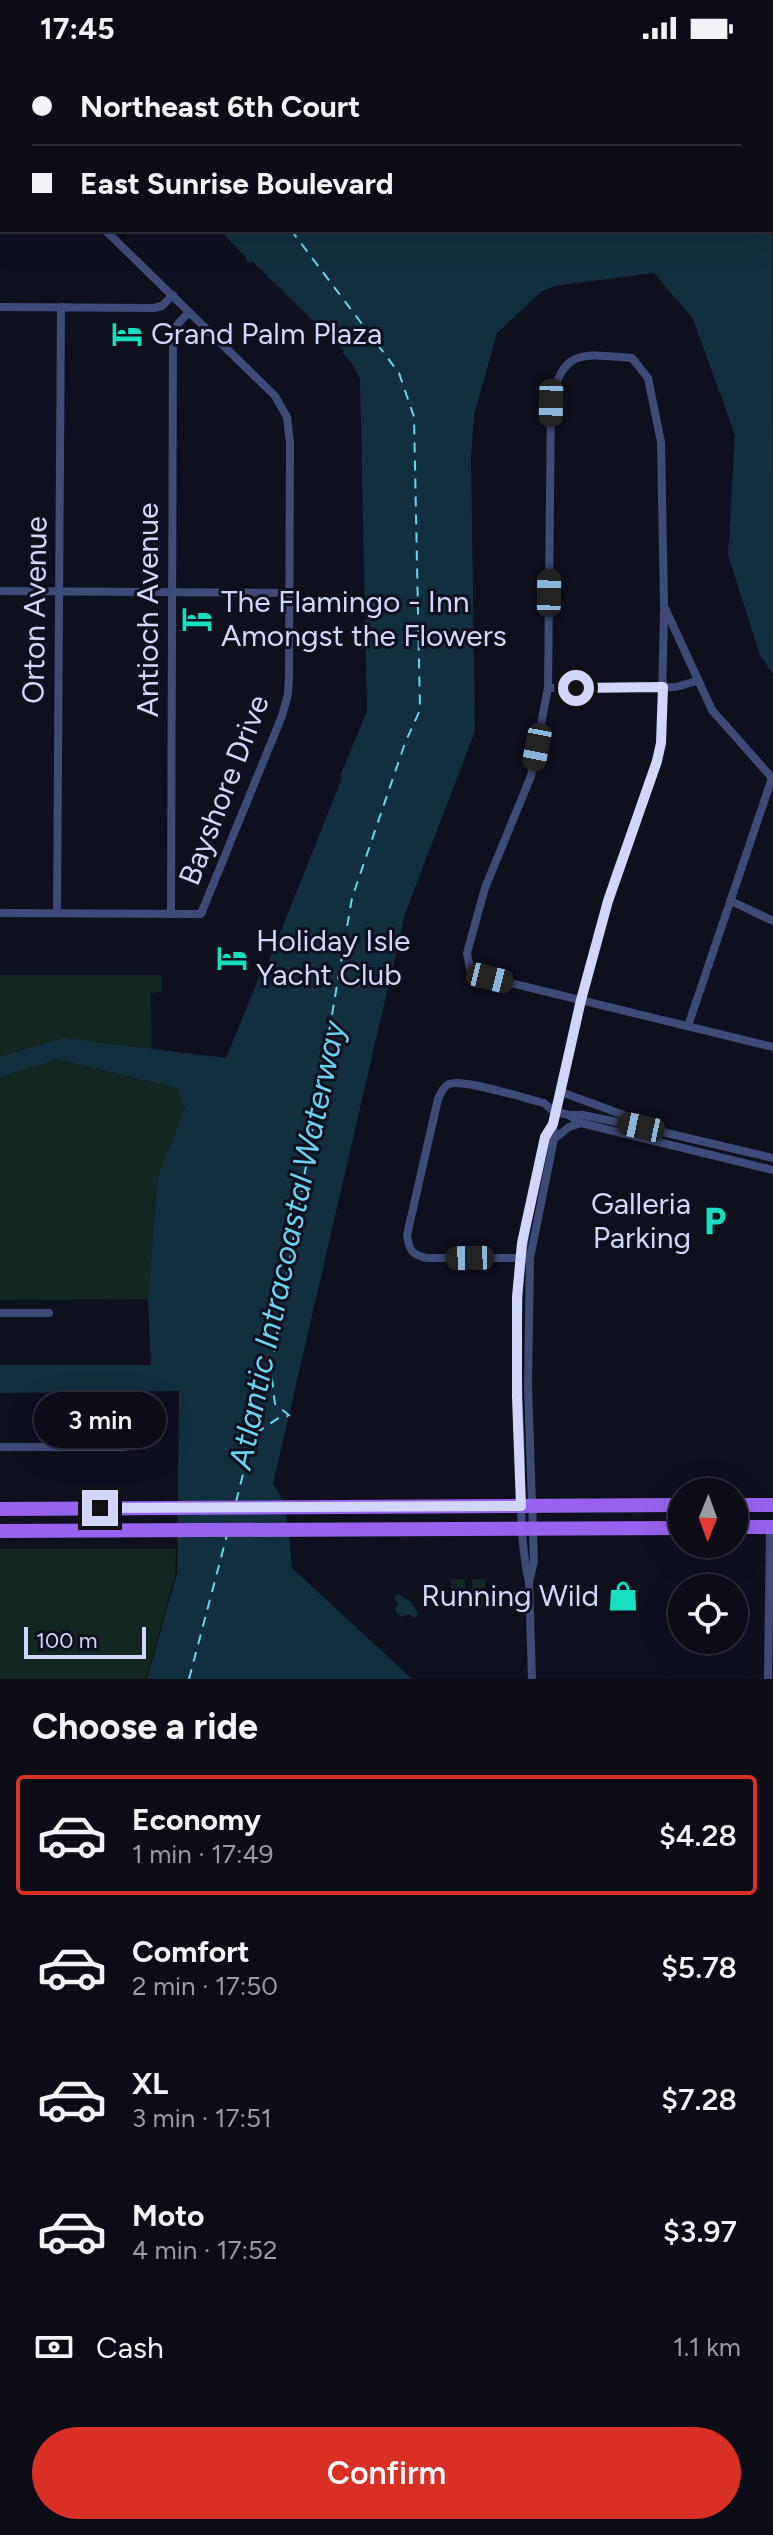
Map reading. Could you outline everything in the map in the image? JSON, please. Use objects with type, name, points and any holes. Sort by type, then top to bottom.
[{"type":"main road","points":[[0,1509],[668,1505]]},
{"type":"main road","points":[[748,1505],[773,1505]]},
{"type":"main road","points":[[376,1529],[419,1506]]},
{"type":"main road","points":[[748,1526],[772,1525]]},
{"type":"main road","points":[[0,1531],[668,1528]]},
{"type":"street","name":"Bayshore Drive","points":[[107,232],[275,396],[287,417],[290,443],[291,593],[286,703],[201,914],[171,914]]},
{"type":"street","points":[[0,307],[154,308],[162,306],[173,295]]},
{"type":"street","name":"Orton Avenue","points":[[57,913],[61,307]]},
{"type":"street","name":"Antioch Avenue","points":[[171,914],[173,342],[177,325],[189,312]]},
{"type":"street","points":[[532,1679],[529,1582],[534,1561],[527,1529],[530,1491],[525,1258],[545,1137],[553,1124],[581,1000],[615,876],[661,743],[664,606],[661,442],[648,378],[632,358],[587,356],[567,362],[557,379],[551,403],[548,688],[531,776],[485,888],[467,953],[470,969],[490,978],[581,1000],[688,1026],[773,1047]]},
{"type":"street","points":[[0,591],[291,593]]},
{"type":"street","points":[[664,606],[712,710],[772,778],[688,1026]]},
{"type":"street","points":[[548,688],[685,686],[697,681]]},
{"type":"street","points":[[731,901],[773,921]]},
{"type":"street","points":[[0,913],[171,914]]},
{"type":"street","points":[[525,1258],[427,1258],[413,1254],[409,1249],[407,1235],[438,1099],[446,1086],[454,1082],[544,1103],[556,1112],[641,1127],[773,1158]]},
{"type":"street","points":[[561,1092],[632,1118],[641,1127]]},
{"type":"street","points":[[569,1115],[581,1123],[773,1170]]},
{"type":"street","points":[[554,1139],[569,1127],[581,1123]]},
{"type":"street","points":[[525,1258],[554,1139],[553,1124]]},
{"type":"street","points":[[0,1313],[49,1313]]},
{"type":"street","points":[[0,1447],[125,1447]]},
{"type":"street","points":[[768,1679],[772,1525]]},
{"type":"green space","points":[[0,975],[162,975],[162,992],[151,993],[152,1081],[177,1088],[185,1108],[158,1176],[148,1299],[0,1300]]},
{"type":"green space","points":[[0,1549],[176,1549],[175,1576],[146,1679],[0,1679]]},
{"type":"green space","points":[[451,1579],[465,1579],[465,1608],[451,1608]]},
{"type":"green space","points":[[472,1579],[485,1579],[485,1608],[472,1608]]},
{"type":"water","name":"Atlantic Intracoastal Waterway","points":[[221,232],[772,232],[773,674],[760,655],[728,555],[735,435],[693,319],[654,273],[554,286],[541,292],[497,333],[474,415],[471,457],[475,731],[405,914],[273,1484],[285,1512],[292,1568],[412,1679],[147,1679],[177,1573],[179,1391],[0,1393],[0,1365],[151,1365],[148,1299],[158,1176],[185,1108],[177,1088],[58,1059],[0,1077],[0,1057],[63,1038],[226,1058],[260,975],[263,976],[367,711],[360,379],[344,351]]},
{"type":"water","points":[[398,1594],[411,1602],[418,1614],[414,1618],[409,1614],[402,1617],[395,1610],[398,1604],[394,1598]]},
{"type":"ferry route","points":[[290,1416],[275,1404],[271,1370],[352,898],[405,743],[420,710],[414,417],[399,373],[293,232]]},
{"type":"ferry route","points":[[236,1502],[253,1435],[280,1417],[288,1416]]},
{"type":"ferry route","points":[[189,1679],[227,1535]]},
{"type":"place","name":"Grand Palm Plaza","points":[[127,334]]},
{"type":"place","name":"The Flamingo - Inn Amongst the Flowers","points":[[197,619]]},
{"type":"place","name":"Holiday Isle Yacht Club","points":[[232,958]]},
{"type":"place","name":"Galleria Parking","points":[[715,1221]]},
{"type":"place","name":"Running Wild","points":[[623,1596]]},
{"type":"route","points":[[100,1508],[521,1506],[517,1297],[522,1243],[545,1137],[553,1124],[594,951],[615,876],[661,743],[663,687],[576,688]]}]
